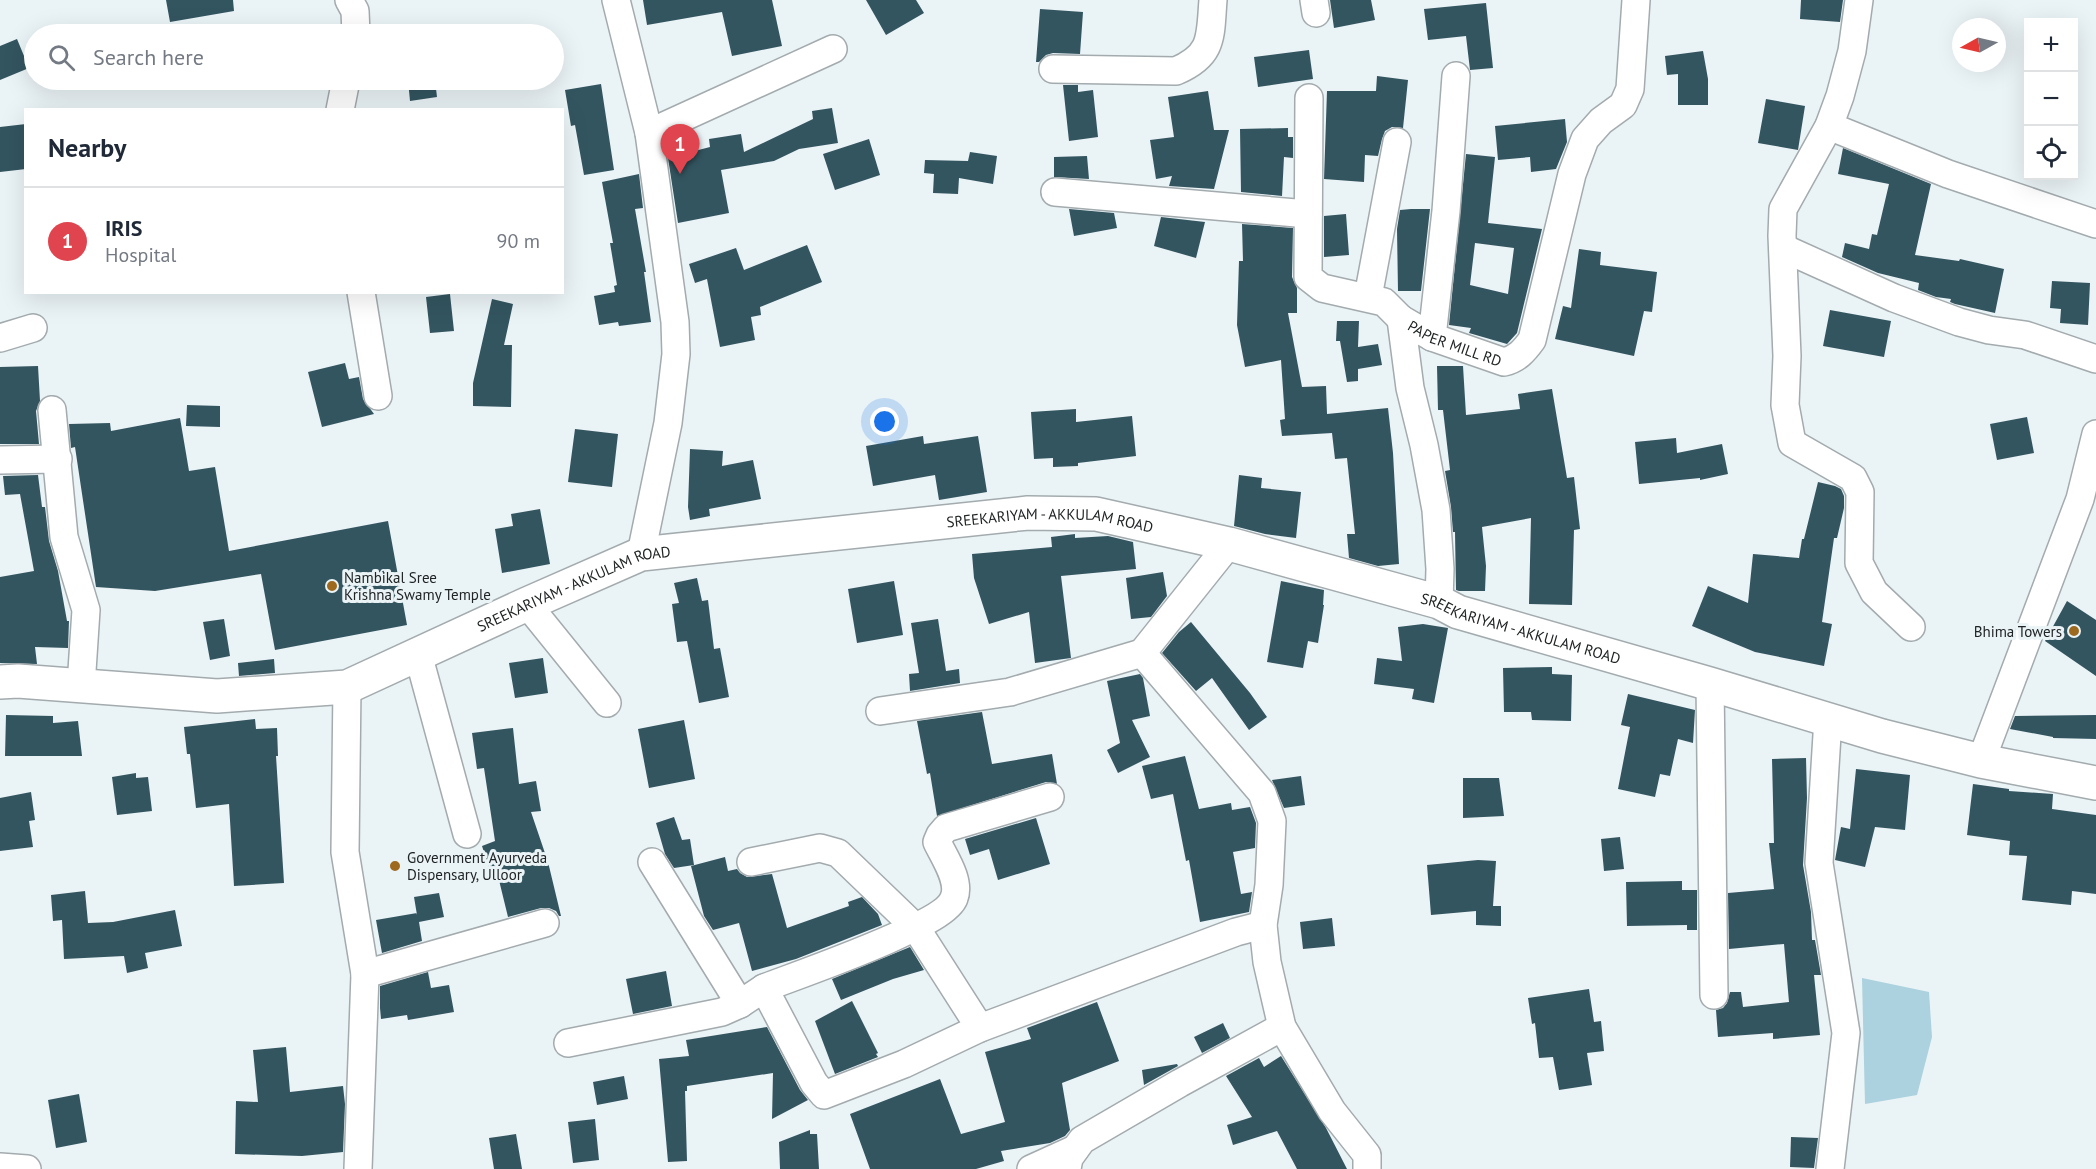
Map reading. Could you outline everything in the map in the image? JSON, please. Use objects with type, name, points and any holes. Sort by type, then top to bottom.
[{"type":"main road","name":"SREEKARIYAM - AKKULAM ROAD","points":[[0,682],[18,681],[217,696],[347,687],[641,554],[1028,513],[1096,514],[1229,544],[1439,602],[1458,612],[1882,736],[1981,761],[2096,783]]},
{"type":"street","points":[[349,0],[355,11],[356,24]]},
{"type":"street","points":[[616,0],[649,133],[675,322],[676,354],[668,423],[641,554]]},
{"type":"street","points":[[1053,69],[1176,71],[1188,66],[1200,57],[1209,43],[1213,0]]},
{"type":"street","name":"PAPER MILL RD","points":[[1401,319],[1432,337],[1504,362],[1513,360],[1532,340],[1572,174],[1585,139],[1601,122],[1623,105],[1630,89],[1636,0]]},
{"type":"street","points":[[1859,0],[1852,51],[1840,96],[1829,126],[1783,209],[1787,356],[1785,405],[1792,443],[1853,478],[1860,492],[1859,563],[1874,592],[1911,627]]},
{"type":"street","points":[[649,133],[833,49]]},
{"type":"street","points":[[1432,337],[1446,211],[1456,76]]},
{"type":"street","points":[[340,108],[344,90]]},
{"type":"street","points":[[1309,98],[1308,277],[1322,288],[1384,302],[1401,319]]},
{"type":"street","points":[[1829,126],[1948,174],[2096,224]]},
{"type":"street","points":[[1368,297],[1397,142]]},
{"type":"street","points":[[1055,192],[1308,214]]},
{"type":"street","points":[[1783,248],[1894,298],[1959,322],[1989,330],[2025,335],[2096,359]]},
{"type":"street","points":[[361,294],[378,396]]},
{"type":"street","name":"PAPER MILL RD","points":[[1401,319],[1410,388],[1424,445],[1436,510],[1440,569],[1439,602]]},
{"type":"street","points":[[0,338],[33,328]]},
{"type":"street","points":[[52,410],[64,537],[86,610],[81,686]]},
{"type":"street","points":[[1981,761],[2080,499],[2096,434]]},
{"type":"street","points":[[0,460],[58,459]]},
{"type":"street","points":[[879,711],[1010,692],[1142,653],[1229,544]]},
{"type":"street","points":[[527,604],[607,703]]},
{"type":"street","points":[[1142,653],[1262,793],[1272,821],[1269,885],[1263,925],[1267,962],[1282,1027],[1332,1111],[1367,1155],[1367,1169]]},
{"type":"street","points":[[418,654],[466,834]]},
{"type":"street","points":[[1710,684],[1714,994]]},
{"type":"street","points":[[347,687],[345,852],[365,974],[358,1169]]},
{"type":"street","points":[[1828,719],[1819,863],[1846,1034],[1830,1169]]},
{"type":"street","points":[[568,1043],[722,1012],[765,988],[916,928],[946,909],[954,900],[956,889],[938,842],[946,828],[1050,797]]},
{"type":"street","points":[[751,861],[820,848],[838,854],[916,928],[980,1028]]},
{"type":"street","points":[[652,862],[740,1004]]},
{"type":"street","points":[[365,974],[545,923]]},
{"type":"street","points":[[765,988],[814,1083],[824,1095],[904,1064],[980,1028],[1236,932],[1263,925]]},
{"type":"street","points":[[1030,1169],[1071,1159],[1082,1140],[1282,1027]]},
{"type":"street","points":[[0,1167],[27,1169]]},
{"type":"water","points":[[1862,978],[1929,992],[1932,1037],[1917,1095],[1865,1104]]},
{"type":"building","points":[[166,0],[233,0],[234,11],[170,22]]},
{"type":"building","points":[[643,0],[772,0],[782,46],[732,56],[722,12],[647,25]]},
{"type":"building","points":[[866,0],[916,0],[924,13],[886,35]]},
{"type":"building","points":[[1330,0],[1371,0],[1375,20],[1334,28]]},
{"type":"building","points":[[1801,0],[1843,0],[1840,22],[1800,19]]},
{"type":"building","points":[[1486,3],[1493,68],[1470,70],[1466,36],[1428,40],[1424,9]]},
{"type":"building","points":[[1040,9],[1083,12],[1080,54],[1053,53],[1036,62]]},
{"type":"building","points":[[17,39],[24,56],[24,70],[0,80],[0,46]]},
{"type":"building","points":[[1309,50],[1313,79],[1258,87],[1254,57]]},
{"type":"building","points":[[1703,51],[1708,79],[1708,105],[1678,105],[1678,74],[1667,75],[1665,56]]},
{"type":"building","points":[[1377,76],[1408,80],[1403,128],[1392,127],[1385,131],[1378,156],[1365,155],[1364,182],[1324,179],[1327,91],[1376,91]]},
{"type":"building","points":[[601,84],[614,170],[584,175],[575,125],[571,126],[565,90]]},
{"type":"building","points":[[1063,85],[1078,85],[1078,92],[1093,90],[1098,137],[1069,141]]},
{"type":"building","points":[[409,90],[436,90],[437,97],[410,101]]},
{"type":"building","points":[[1208,91],[1214,130],[1229,130],[1214,189],[1169,186],[1172,176],[1156,179],[1150,140],[1174,137],[1168,97]]},
{"type":"building","points":[[1766,99],[1805,106],[1798,150],[1758,143]]},
{"type":"building","points":[[832,108],[838,143],[799,149],[774,161],[721,170],[729,213],[678,223],[668,158],[710,147],[709,139],[741,134],[744,152],[813,119],[812,111]]},
{"type":"building","points":[[1565,119],[1567,142],[1556,169],[1531,172],[1530,157],[1498,160],[1495,126]]},
{"type":"building","points":[[24,124],[24,169],[0,172],[0,127]]},
{"type":"building","points":[[1288,128],[1288,137],[1293,137],[1293,158],[1284,157],[1282,196],[1241,192],[1240,129]]},
{"type":"building","points":[[869,139],[880,175],[835,190],[823,154]]},
{"type":"building","points":[[1843,148],[1931,184],[1915,255],[1959,261],[1960,259],[2004,269],[1995,313],[1955,304],[1950,302],[1951,299],[1936,297],[1918,290],[1919,283],[1878,273],[1842,257],[1845,243],[1869,249],[1872,234],[1877,235],[1889,184],[1838,174]]},
{"type":"building","points":[[970,152],[997,156],[993,184],[959,178],[958,194],[933,193],[934,174],[924,173],[925,160],[968,161]]},
{"type":"building","points":[[1466,154],[1495,157],[1488,223],[1542,229],[1517,333],[1507,344],[1469,333],[1471,328],[1449,325]],"holes":[[[1475,243],[1514,248],[1508,294],[1470,285]]]},
{"type":"building","points":[[1087,156],[1089,179],[1054,177],[1054,157]]},
{"type":"building","points":[[639,174],[643,208],[635,209],[646,272],[644,272],[651,322],[619,326],[618,322],[599,325],[594,296],[615,292],[614,286],[617,285],[610,243],[613,243],[602,182]]},
{"type":"building","points":[[1069,209],[1114,213],[1117,228],[1074,236]]},
{"type":"building","points":[[1430,209],[1421,291],[1398,291],[1397,229],[1400,210]]},
{"type":"building","points":[[1346,214],[1349,255],[1324,257],[1324,216]]},
{"type":"building","points":[[1161,217],[1205,222],[1196,258],[1154,246]]},
{"type":"building","points":[[1242,224],[1293,228],[1292,277],[1297,288],[1297,313],[1288,313],[1302,387],[1326,386],[1327,414],[1388,408],[1393,453],[1399,564],[1378,566],[1349,558],[1347,534],[1355,534],[1347,458],[1335,459],[1332,433],[1282,436],[1280,420],[1285,419],[1281,360],[1245,367],[1237,325],[1239,261],[1243,261]]},
{"type":"building","points":[[807,245],[822,282],[760,307],[761,315],[751,317],[755,340],[720,347],[707,279],[695,283],[689,264],[736,248],[744,270]]},
{"type":"building","points":[[1579,249],[1601,252],[1600,265],[1657,272],[1652,312],[1644,311],[1634,356],[1555,339],[1563,306],[1571,308]]},
{"type":"building","points":[[2052,281],[2090,283],[2088,325],[2060,323],[2061,309],[2050,308]]},
{"type":"building","points":[[450,294],[454,331],[430,333],[426,297]]},
{"type":"building","points":[[492,299],[513,304],[504,345],[512,345],[511,407],[473,406],[473,383]]},
{"type":"building","points":[[1830,310],[1891,321],[1884,357],[1823,346]]},
{"type":"building","points":[[1337,321],[1359,321],[1358,347],[1378,344],[1382,365],[1358,369],[1358,381],[1347,382],[1340,341],[1336,341]]},
{"type":"building","points":[[345,363],[349,379],[359,377],[363,399],[374,414],[322,427],[308,372]]},
{"type":"building","points":[[38,366],[40,401],[36,411],[39,444],[0,444],[0,367]]},
{"type":"building","points":[[1437,366],[1463,366],[1466,415],[1520,409],[1518,394],[1552,389],[1567,478],[1574,477],[1580,529],[1574,530],[1572,605],[1529,604],[1531,518],[1482,527],[1486,566],[1485,591],[1456,590],[1455,532],[1453,532],[1445,471],[1450,470],[1443,410],[1438,410]]},
{"type":"building","points":[[187,405],[220,406],[220,427],[186,426]]},
{"type":"building","points":[[1076,409],[1076,422],[1132,416],[1136,456],[1078,463],[1078,466],[1053,467],[1053,458],[1034,459],[1031,412]]},
{"type":"building","points":[[2027,417],[2034,453],[1997,460],[1990,424]]},
{"type":"building","points":[[180,418],[189,471],[215,467],[229,551],[388,521],[407,625],[275,650],[261,574],[155,591],[96,587],[75,447],[71,448],[69,424],[110,423],[111,431]]},
{"type":"building","points":[[575,429],[618,434],[612,487],[568,482]]},
{"type":"building","points":[[923,436],[924,444],[978,436],[987,492],[939,500],[935,475],[873,486],[866,446]]},
{"type":"building","points":[[1676,438],[1677,453],[1722,444],[1728,474],[1700,480],[1700,478],[1639,484],[1635,442]]},
{"type":"building","points":[[690,449],[723,451],[722,466],[753,460],[761,499],[709,509],[710,516],[690,520],[688,507]]},
{"type":"building","points":[[38,475],[49,541],[58,571],[67,621],[69,621],[68,648],[35,647],[37,664],[0,663],[0,577],[34,571],[20,494],[5,495],[3,476]]},
{"type":"building","points":[[1239,475],[1262,478],[1261,488],[1301,492],[1296,538],[1265,534],[1234,526]]},
{"type":"building","points":[[1818,482],[1841,489],[1844,496],[1844,508],[1837,538],[1834,538],[1822,622],[1832,624],[1824,666],[1755,652],[1692,626],[1708,586],[1748,603],[1753,554],[1799,558]]},
{"type":"building","points":[[540,509],[550,564],[502,573],[495,529],[513,526],[511,514]]},
{"type":"building","points":[[1075,534],[1075,538],[1108,536],[1133,542],[1136,569],[1061,576],[1071,658],[1035,663],[1029,612],[989,624],[974,578],[972,554],[1052,547],[1051,537]]},
{"type":"building","points":[[1163,572],[1167,596],[1151,617],[1131,619],[1126,578]]},
{"type":"building","points":[[697,578],[702,601],[708,600],[714,649],[720,648],[729,697],[699,703],[687,641],[677,642],[672,604],[679,603],[674,583]]},
{"type":"building","points":[[894,581],[903,635],[857,643],[848,589]]},
{"type":"building","points":[[1281,581],[1324,590],[1318,643],[1308,641],[1303,668],[1267,662]]},
{"type":"building","name":"Bhima Towers","points":[[2067,601],[2096,620],[2096,676],[2045,641]]},
{"type":"building","points":[[224,619],[230,656],[210,660],[203,622]]},
{"type":"building","points":[[938,619],[946,671],[959,669],[960,683],[910,691],[909,674],[919,673],[911,623]]},
{"type":"building","points":[[1191,622],[1267,717],[1249,730],[1212,678],[1196,691],[1162,653],[1179,632]]},
{"type":"building","points":[[1423,624],[1448,628],[1434,703],[1412,699],[1414,689],[1374,684],[1377,658],[1402,661],[1398,627]]},
{"type":"building","points":[[543,658],[548,693],[515,698],[509,663]]},
{"type":"building","points":[[274,659],[275,673],[239,676],[238,663]]},
{"type":"building","points":[[1552,667],[1552,674],[1572,675],[1571,721],[1532,720],[1531,712],[1504,712],[1503,668]]},
{"type":"building","points":[[1140,674],[1143,678],[1150,716],[1132,720],[1150,757],[1118,773],[1107,750],[1120,743],[1107,681]]},
{"type":"building","points":[[1628,694],[1695,710],[1693,743],[1678,739],[1670,776],[1660,774],[1655,797],[1618,789],[1630,727],[1621,725]]},
{"type":"building","points":[[982,712],[992,764],[1052,754],[1057,784],[1046,782],[937,816],[930,773],[927,774],[917,721]]},
{"type":"building","points":[[6,715],[53,716],[53,723],[78,721],[82,756],[5,756]]},
{"type":"building","points":[[2096,715],[2096,739],[2053,738],[2010,729],[2015,716]]},
{"type":"building","points":[[255,719],[256,729],[277,728],[278,756],[276,756],[284,883],[234,886],[229,804],[196,808],[190,754],[187,754],[184,727]]},
{"type":"building","points":[[684,720],[695,779],[649,788],[638,729]]},
{"type":"building","points":[[513,728],[519,784],[536,781],[541,811],[531,812],[548,862],[561,916],[549,908],[541,908],[508,917],[497,872],[491,874],[482,846],[495,841],[484,768],[477,769],[472,733]]},
{"type":"building","points":[[1185,756],[1199,809],[1231,803],[1232,810],[1250,807],[1256,823],[1255,848],[1233,852],[1241,894],[1252,892],[1249,912],[1200,922],[1189,860],[1186,861],[1173,794],[1151,799],[1142,766]]},
{"type":"building","points":[[1806,758],[1807,798],[1803,865],[1811,912],[1812,940],[1815,940],[1821,975],[1814,975],[1820,1035],[1773,1039],[1773,1033],[1718,1037],[1716,1010],[1723,1008],[1727,1003],[1730,992],[1741,992],[1743,1007],[1789,1002],[1784,944],[1729,949],[1728,893],[1774,889],[1769,843],[1774,843],[1772,759]]},
{"type":"building","points":[[1856,769],[1910,775],[1905,830],[1875,827],[1865,867],[1835,860],[1841,827],[1850,829]]},
{"type":"building","points":[[136,773],[136,778],[148,777],[152,811],[117,815],[112,777]]},
{"type":"building","points":[[1301,776],[1305,805],[1284,808],[1272,780]]},
{"type":"building","points":[[1463,778],[1499,778],[1504,816],[1463,818]]},
{"type":"building","points":[[1973,784],[2009,789],[2009,791],[2053,794],[2052,809],[2096,815],[2096,894],[2072,891],[2071,905],[2022,900],[2027,856],[2009,855],[2010,841],[1967,835]]},
{"type":"building","points":[[31,792],[35,820],[29,821],[33,847],[0,851],[0,798]]},
{"type":"building","points":[[674,817],[682,840],[690,839],[694,865],[674,868],[665,854],[656,823]]},
{"type":"building","points":[[1036,818],[1050,864],[998,880],[989,849],[970,855],[965,839]]},
{"type":"building","points":[[1620,837],[1624,869],[1604,871],[1601,839]]},
{"type":"building","points":[[725,857],[728,871],[737,869],[747,877],[772,874],[787,928],[849,906],[848,902],[862,897],[878,914],[882,925],[796,959],[752,971],[739,923],[713,930],[704,916],[691,866]]},
{"type":"building","points":[[1478,860],[1496,861],[1493,906],[1501,906],[1501,926],[1476,925],[1476,911],[1431,915],[1427,865]]},
{"type":"building","points":[[1682,881],[1682,890],[1697,890],[1697,930],[1687,930],[1687,925],[1627,926],[1626,882]]},
{"type":"building","points":[[85,891],[88,923],[113,922],[175,910],[182,946],[145,953],[148,968],[127,973],[124,956],[64,959],[62,920],[53,921],[51,895]]},
{"type":"building","points":[[439,893],[444,917],[419,922],[422,941],[382,953],[376,920],[417,913],[414,897]]},
{"type":"building","points":[[1332,918],[1335,946],[1303,949],[1300,922]]},
{"type":"building","points":[[910,947],[924,970],[893,979],[841,1000],[832,979]]},
{"type":"building","points":[[666,971],[672,1006],[633,1014],[626,979]]},
{"type":"building","points":[[428,972],[431,988],[449,985],[454,1012],[408,1020],[407,1015],[381,1019],[380,986]]},
{"type":"building","points":[[1589,989],[1594,1022],[1601,1021],[1604,1051],[1587,1053],[1592,1085],[1559,1090],[1553,1057],[1539,1058],[1535,1023],[1532,1024],[1528,998]]},
{"type":"building","points":[[852,1001],[878,1057],[835,1074],[815,1021]]},
{"type":"building","points":[[1097,1002],[1119,1061],[1062,1083],[1070,1130],[1065,1136],[1050,1143],[1001,1151],[1004,1161],[976,1169],[870,1169],[850,1114],[940,1079],[961,1134],[1005,1122],[985,1052],[1031,1039],[1027,1028]]},
{"type":"building","points":[[1223,1023],[1230,1038],[1202,1053],[1194,1037]]},
{"type":"building","points":[[767,1027],[800,1090],[808,1100],[772,1119],[773,1073],[687,1086],[687,1091],[685,1091],[687,1161],[668,1162],[659,1059],[689,1056],[686,1040]]},
{"type":"building","points":[[286,1047],[290,1092],[343,1086],[345,1104],[343,1152],[302,1156],[235,1154],[236,1101],[258,1102],[253,1050]]},
{"type":"building","points":[[1281,1056],[1326,1128],[1347,1169],[1297,1169],[1277,1131],[1233,1145],[1227,1125],[1252,1117],[1226,1076],[1259,1058],[1264,1067]]},
{"type":"building","points":[[1177,1064],[1178,1066],[1144,1085],[1142,1070]]},
{"type":"building","points":[[624,1076],[628,1099],[597,1105],[593,1082]]},
{"type":"building","points":[[79,1094],[87,1142],[56,1148],[48,1100]]},
{"type":"building","points":[[595,1119],[599,1160],[573,1163],[568,1122]]},
{"type":"building","points":[[810,1130],[810,1134],[817,1134],[819,1169],[780,1169],[779,1142]]},
{"type":"building","points":[[516,1134],[522,1169],[494,1169],[489,1138]]},
{"type":"building","points":[[1791,1137],[1818,1138],[1814,1168],[1790,1167]]},
{"type":"place","name":"IRIS","points":[[680,174]]},
{"type":"place","name":"Nambikal Sree Krishna Swamy Temple","points":[[332,586]]},
{"type":"place","name":"Bhima Towers","points":[[2074,631]]},
{"type":"place","name":"Government Ayurveda Dispensary, Ulloor","points":[[395,866]]}]
